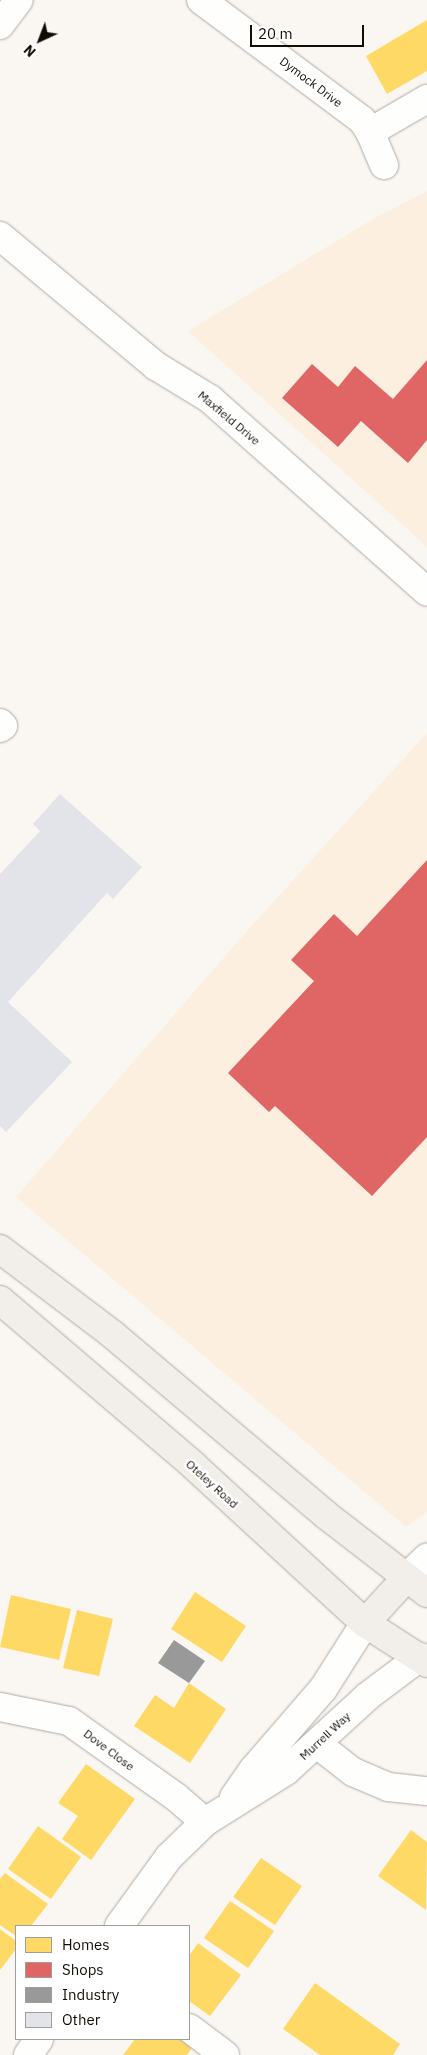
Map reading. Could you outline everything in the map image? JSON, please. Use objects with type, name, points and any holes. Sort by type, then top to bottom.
[{"type":"main road","points":[[0,1250],[112,1334],[326,1515],[417,1585],[365,1623]]},
{"type":"main road","name":"Oteley Road","points":[[0,1300],[193,1465],[365,1623],[425,1656]]},
{"type":"street","points":[[0,25],[20,0]]},
{"type":"street","name":"Dymock Drive","points":[[200,0],[362,120],[370,132],[384,165]]},
{"type":"street","points":[[370,132],[419,104]]},
{"type":"street","name":"Maxfield Drive","points":[[0,236],[156,366],[210,399],[427,592]]},
{"type":"street","points":[[0,723],[2,726],[0,728]]},
{"type":"street","points":[[417,1585],[427,1558]]},
{"type":"street","name":"Murrell Way","points":[[120,1925],[169,1857],[215,1815],[323,1689],[365,1623]]},
{"type":"street","name":"Murrell Way","points":[[215,1815],[286,1771],[368,1696],[425,1656]]},
{"type":"street","name":"Dove Close","points":[[0,1707],[69,1721],[176,1797],[215,1815]]},
{"type":"street","points":[[317,1744],[353,1772],[388,1787],[427,1791]]},
{"type":"street","points":[[190,2029],[225,2055]]},
{"type":"street","points":[[28,2055],[38,2040]]},
{"type":"shaded area","points":[[427,191],[427,547],[188,331],[373,219]]},
{"type":"shaded area","points":[[427,733],[427,1512],[406,1527],[16,1197],[246,932]]},
{"type":"building: Homes","points":[[427,20],[427,71],[387,94],[366,56]]},
{"type":"building: Homes","points":[[195,1592],[246,1626],[222,1662],[171,1629]]},
{"type":"building: Homes","points":[[11,1595],[71,1609],[59,1660],[0,1647]]},
{"type":"building: Homes","points":[[77,1610],[113,1619],[99,1676],[63,1668]]},
{"type":"building: Homes","points":[[189,1683],[226,1709],[190,1763],[134,1726],[155,1695],[174,1708]]},
{"type":"building: Homes","points":[[86,1764],[135,1799],[91,1860],[62,1839],[78,1816],[58,1803]]},
{"type":"building: Homes","points":[[38,1826],[81,1857],[51,1899],[8,1869]]},
{"type":"building: Homes","points":[[411,1830],[427,1842],[426,1910],[378,1876]]},
{"type":"building: Homes","points":[[261,1858],[302,1886],[275,1925],[233,1897]]},
{"type":"building: Homes","points":[[5,1873],[48,1904],[32,1925],[15,1925],[15,1935],[0,1925],[0,1879]]},
{"type":"building: Homes","points":[[230,1901],[274,1931],[248,1968],[204,1938]]},
{"type":"building: Homes","points":[[0,1929],[15,1940],[15,1950],[0,1970]]},
{"type":"building: Homes","points":[[198,1943],[241,1975],[210,2016],[190,2002],[190,1955]]},
{"type":"building: Homes","points":[[315,1983],[400,2044],[393,2055],[320,2055],[283,2029]]},
{"type":"building: Homes","points":[[134,2040],[184,2040],[193,2046],[187,2055],[123,2055]]},
{"type":"building: Shops","points":[[427,360],[427,440],[408,463],[361,421],[338,447],[282,398],[312,364],[338,387],[355,366],[393,399]]},
{"type":"building: Shops","points":[[427,860],[427,1137],[372,1196],[275,1106],[269,1112],[228,1073],[314,981],[291,960],[334,914],[357,936]]},
{"type":"building: Industry","points":[[174,1640],[205,1661],[189,1683],[158,1663]]},
{"type":"building: Other","points":[[60,794],[142,867],[113,899],[107,893],[8,1002],[72,1062],[6,1132],[0,1126],[0,874],[40,831],[33,824]]}]
